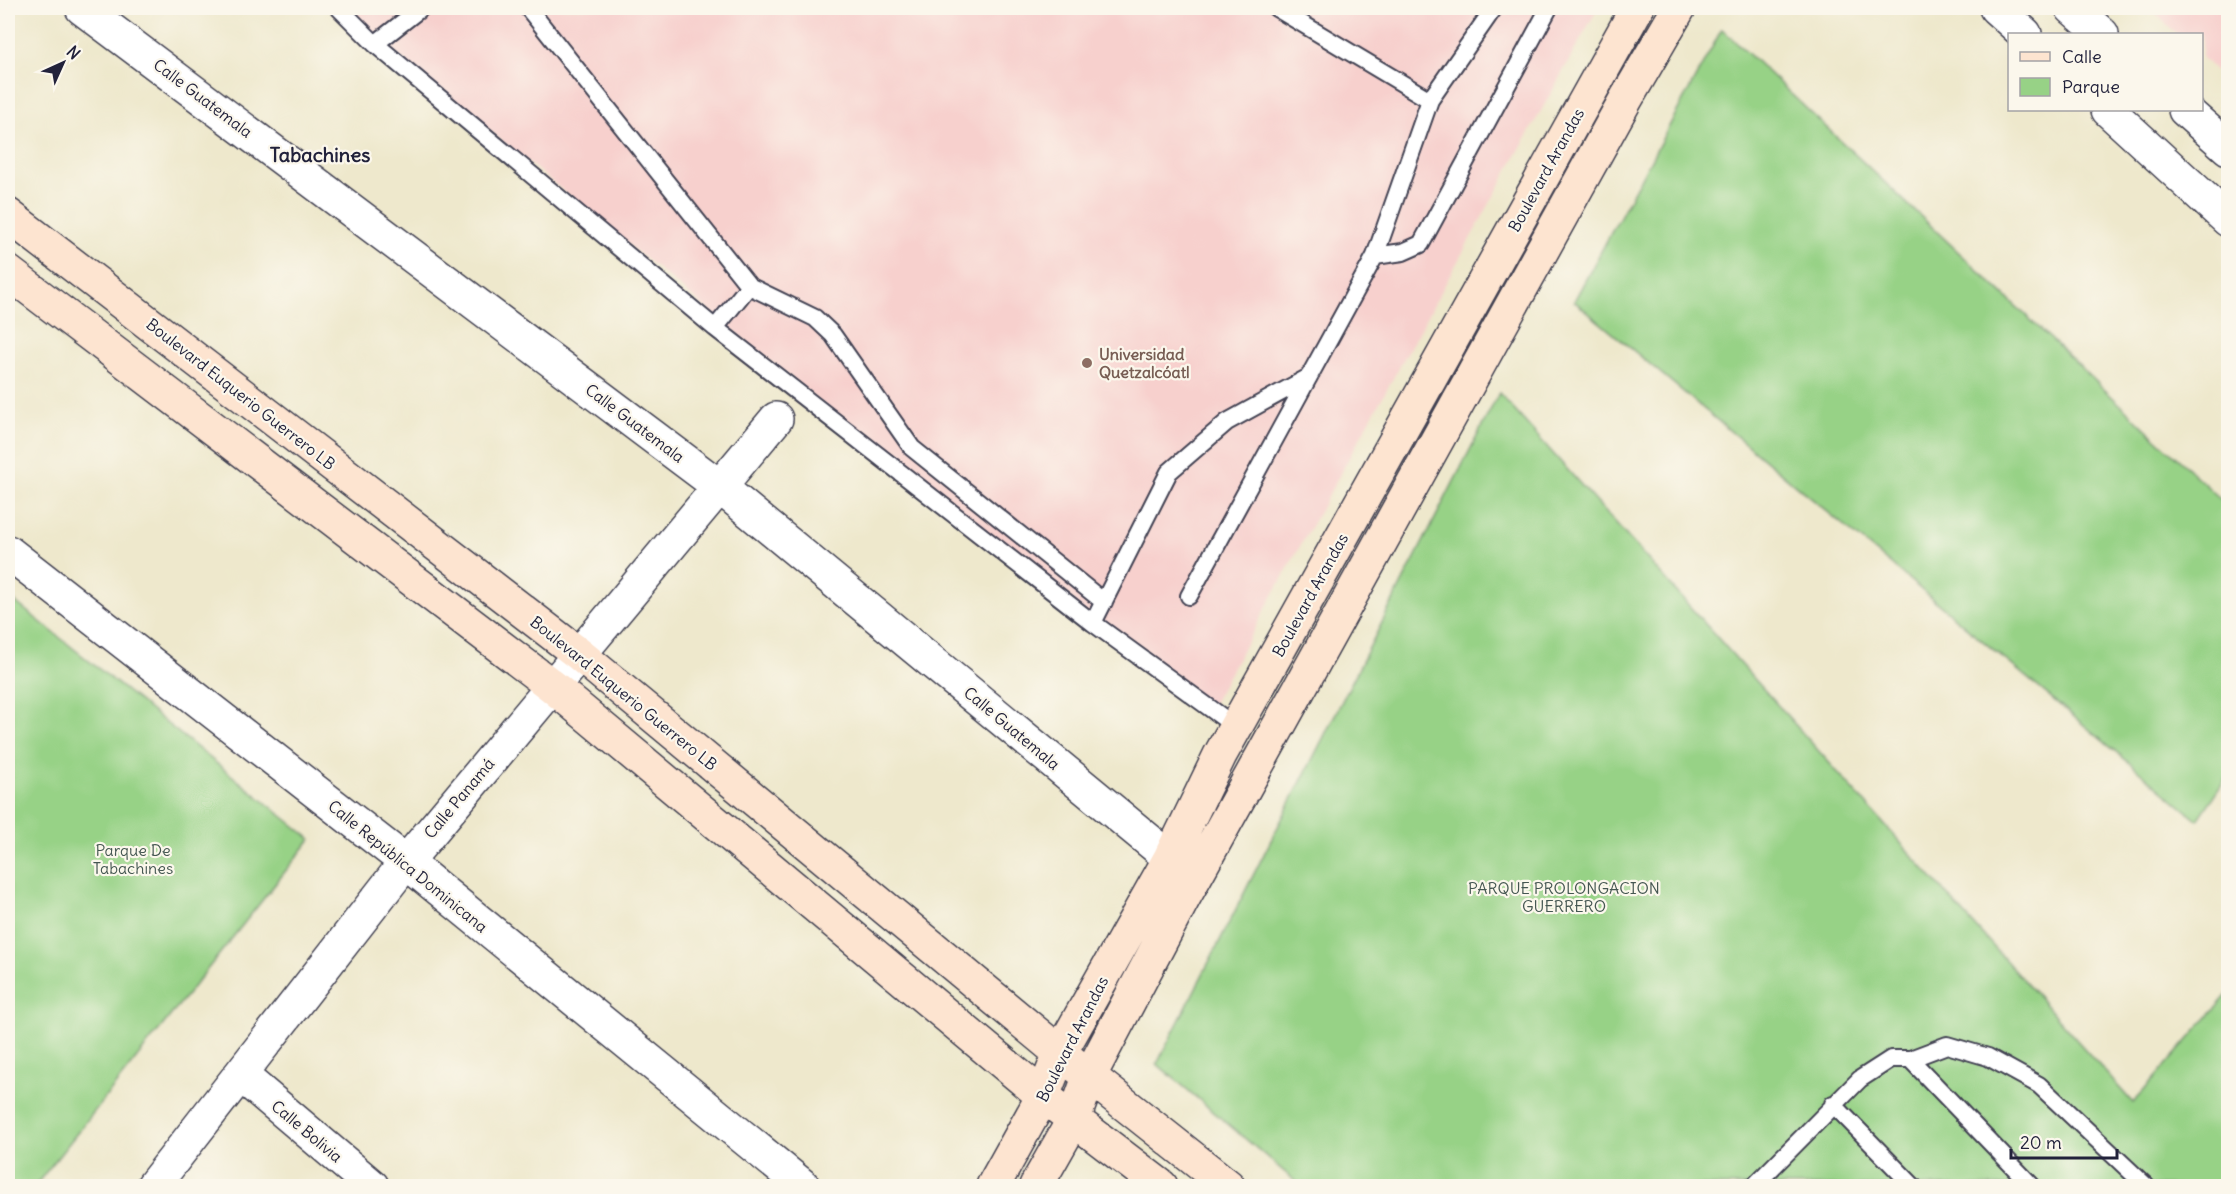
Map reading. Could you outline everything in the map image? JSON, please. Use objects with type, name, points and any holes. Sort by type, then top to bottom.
[{"type":"street","name":"Calle Guatemala","points":[[82,8],[720,487],[1170,858]]},
{"type":"street","name":"Boulevard Arandas","points":[[993,1186],[1042,1096],[1060,1053],[1170,858],[1236,727],[1637,8]]},
{"type":"street","name":"Boulevard Arandas","points":[[1036,1186],[1074,1119],[1089,1077],[1184,897],[1626,99],[1679,8]]},
{"type":"street","points":[[1996,8],[2024,33]]},
{"type":"street","points":[[2072,8],[2101,33]]},
{"type":"street","points":[[2109,111],[2229,220]]},
{"type":"street","points":[[2186,111],[2229,148]]},
{"type":"street","name":"Boulevard Euquerio Guerrero LB","points":[[8,215],[580,655],[1089,1077],[1228,1186]]},
{"type":"street","points":[[8,272],[552,686],[1042,1096],[1161,1186]]},
{"type":"street","name":"Calle Panamá","points":[[153,1186],[406,862],[776,419]]},
{"type":"street","name":"Calle República Dominicana","points":[[8,552],[406,862],[802,1186]]},
{"type":"street","name":"Calle Bolivia","points":[[241,1075],[372,1186]]},
{"type":"lane","points":[[339,8],[375,44],[715,328],[1093,623],[1236,727]]},
{"type":"lane","points":[[375,44],[421,8]]},
{"type":"lane","points":[[528,8],[749,286],[815,318],[833,335],[912,448],[1104,602]]},
{"type":"lane","points":[[1276,8],[1430,100]]},
{"type":"lane","points":[[1189,596],[1375,256],[1430,100],[1494,8]]},
{"type":"lane","points":[[1375,256],[1403,252],[1421,244],[1549,8]]},
{"type":"lane","points":[[715,328],[749,286]]},
{"type":"lane","points":[[1093,623],[1169,472],[1227,423],[1310,377]]},
{"type":"lane","points":[[1754,1186],[1860,1079],[1891,1059],[1910,1059],[1947,1045],[1988,1057],[2039,1085],[2146,1186]]},
{"type":"lane","points":[[1910,1059],[2031,1186]]},
{"type":"lane","points":[[1833,1104],[1913,1186]]},
{"type":"shaded area","name":"Universidad Quetzalcóatl","points":[[340,8],[1598,8],[1205,718]]},
{"type":"shaded area","points":[[2149,8],[2228,8],[2228,83],[2203,58],[2203,33],[2176,33]]},
{"type":"green space","points":[[1722,29],[2228,506],[2228,775],[2198,820],[1574,301]]},
{"type":"green space","name":"PARQUE PROLONGACION GUERRERO","points":[[1499,393],[2133,1103],[2228,994],[2228,1186],[1301,1186],[1157,1064]]},
{"type":"green space","name":"Parque De Tabachines","points":[[8,596],[311,839],[35,1186],[8,1186]]},
{"type":"place","name":"Universidad Quetzalcóatl","points":[[1087,363]]},
{"type":"district","name":"Tabachines","points":[[320,155]]}]
